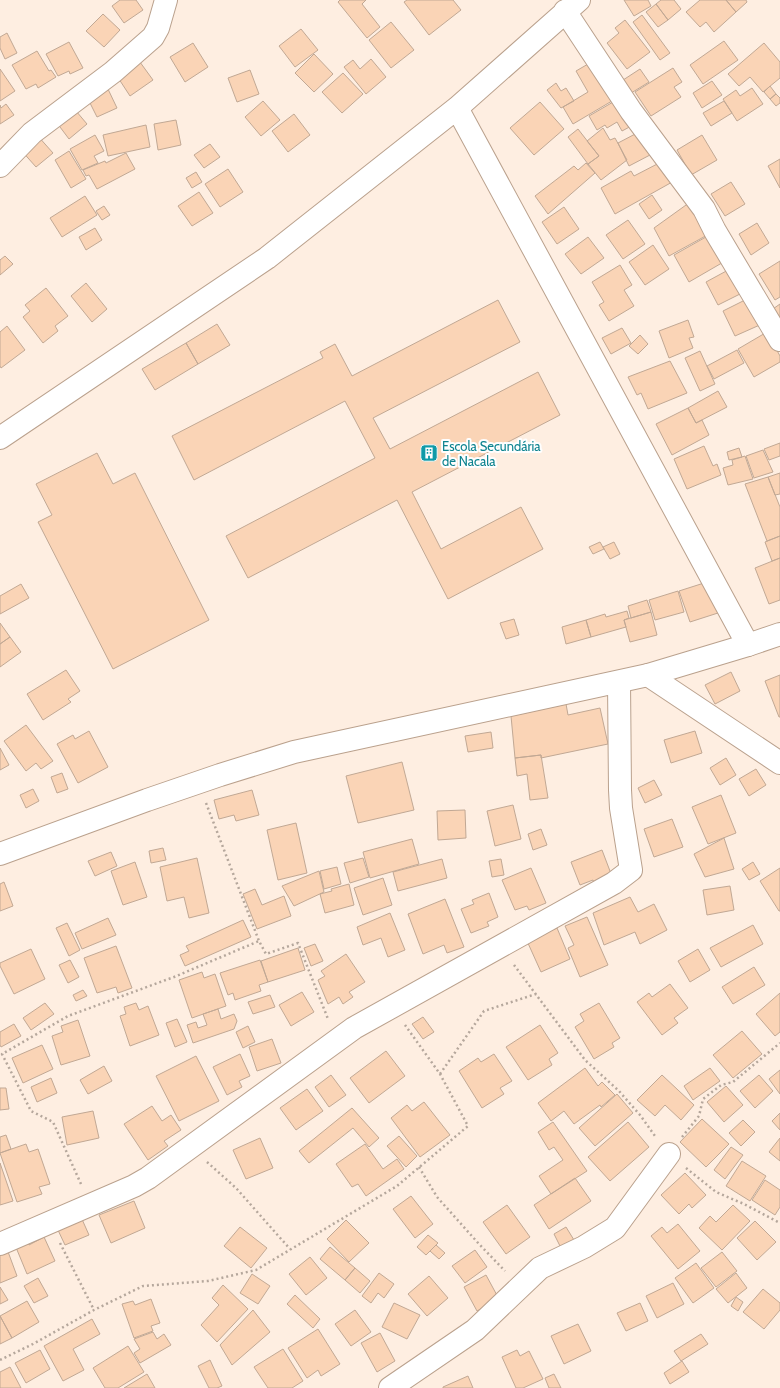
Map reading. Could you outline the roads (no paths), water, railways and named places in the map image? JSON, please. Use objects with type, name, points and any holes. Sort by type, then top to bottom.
[{"type":"street","points":[[0,166],[32,133],[113,72],[153,38],[158,28],[166,0]]},
{"type":"street","points":[[0,438],[267,258],[457,108],[572,6],[631,112],[704,209],[715,231],[780,340]]},
{"type":"street","points":[[457,108],[748,646]]},
{"type":"street","points":[[0,854],[199,782],[294,752],[648,675],[748,646],[780,634]]},
{"type":"street","points":[[648,675],[780,764]]},
{"type":"street","points":[[0,1244],[139,1184],[354,1028],[614,883],[631,870],[620,790],[619,682]]},
{"type":"street","points":[[390,1388],[475,1330],[540,1268],[584,1248],[615,1228],[668,1154]]},
{"type":"place","name":"Escola Secundária de Nacala","points":[[429,453]]}]
